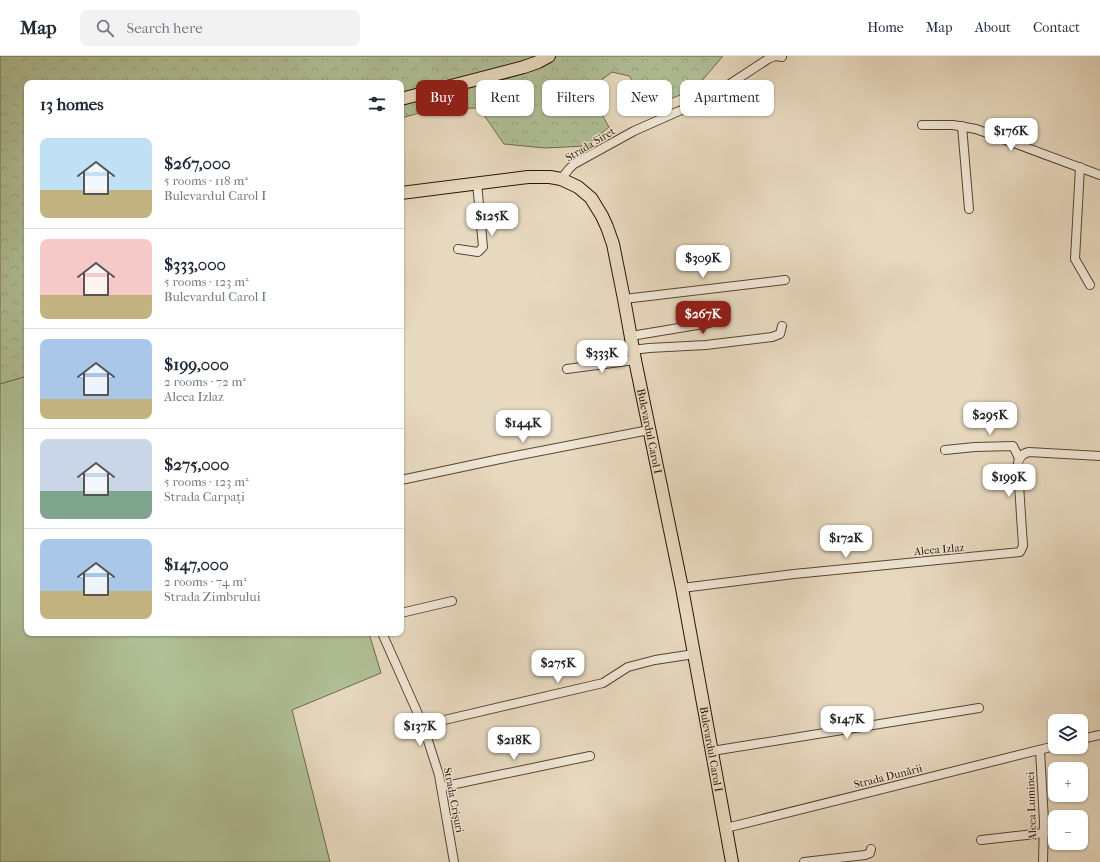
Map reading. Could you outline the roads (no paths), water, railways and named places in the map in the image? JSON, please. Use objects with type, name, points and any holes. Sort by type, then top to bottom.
[{"type":"main road","points":[[404,98],[524,67],[549,56]]},
{"type":"main road","name":"Bulevardul Carol I","points":[[404,193],[477,183],[550,176],[561,179],[585,192],[591,198],[602,216],[613,244],[634,355],[682,588],[732,862]]},
{"type":"street","name":"Strada Siret","points":[[561,179],[574,164],[634,132],[679,111],[693,107],[768,59],[775,56],[782,56]]},
{"type":"street","points":[[922,125],[962,126],[976,129],[1100,175]]},
{"type":"street","points":[[962,126],[969,209]]},
{"type":"street","points":[[1080,167],[1075,259],[1090,285]]},
{"type":"street","points":[[458,249],[478,252],[483,247],[477,183]]},
{"type":"street","points":[[624,299],[785,280]]},
{"type":"street","points":[[631,336],[709,323],[714,318]]},
{"type":"street","points":[[567,369],[634,355],[649,348],[706,345],[772,337],[780,334],[782,326]]},
{"type":"street","points":[[404,479],[650,430]]},
{"type":"street","points":[[945,450],[975,447],[1013,446],[1019,458],[1023,453],[1029,452],[1100,456]]},
{"type":"street","name":"Aleea Izlaz","points":[[682,588],[794,574],[1020,552],[1023,546],[1018,469],[1019,458]]},
{"type":"street","points":[[404,612],[452,601]]},
{"type":"street","name":"Strada Crișuri","points":[[383,636],[423,725],[439,776],[454,862]]},
{"type":"street","points":[[423,725],[603,683],[628,667],[655,660],[694,654]]},
{"type":"street","points":[[712,751],[979,708]]},
{"type":"street","points":[[1088,738],[1100,735]]},
{"type":"street","name":"Strada Dunării","points":[[726,828],[1048,748]]},
{"type":"street","name":"Aleea Luminei","points":[[1040,750],[1044,806],[1042,862]]},
{"type":"street","points":[[441,787],[590,756]]},
{"type":"street","points":[[981,840],[1044,833]]},
{"type":"street","points":[[804,862],[865,855],[870,854],[871,849]]}]
